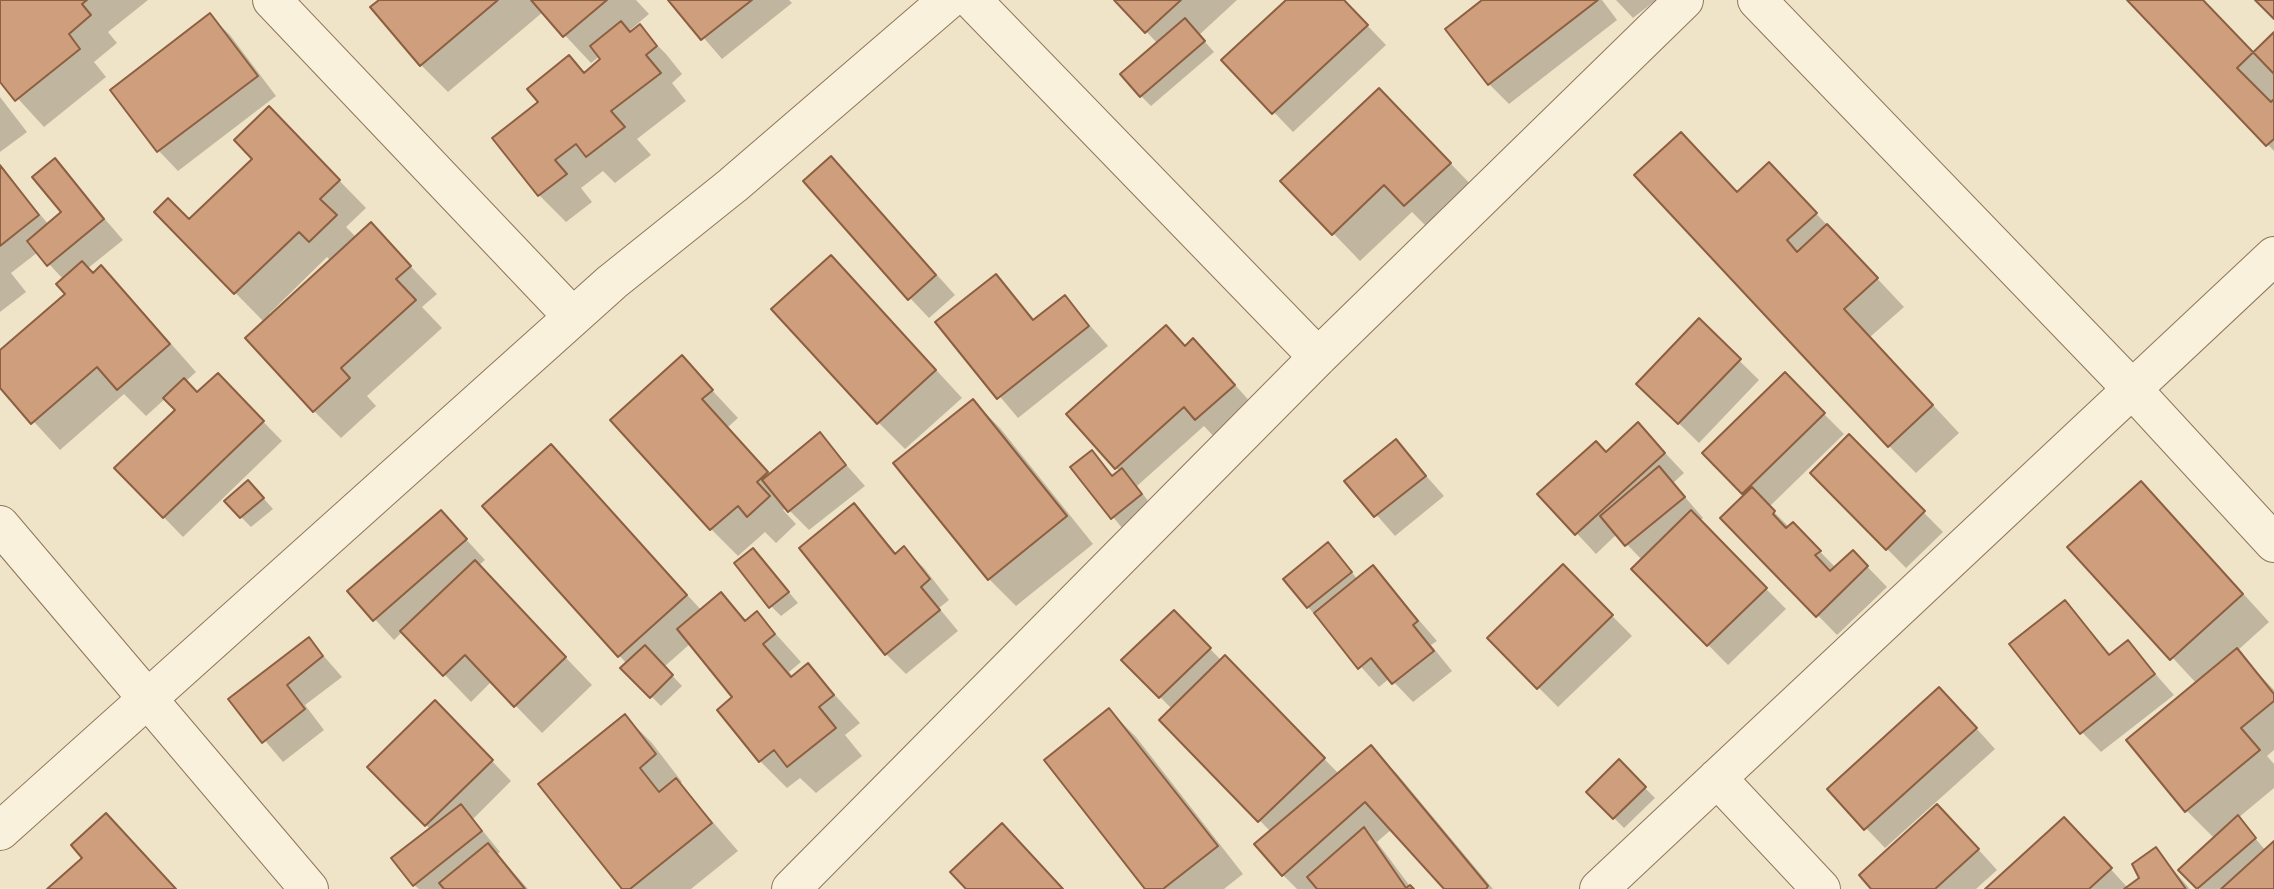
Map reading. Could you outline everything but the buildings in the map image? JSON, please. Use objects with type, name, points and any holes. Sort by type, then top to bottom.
[{"type":"street","points":[[272,0],[573,317]]},
{"type":"street","points":[[0,831],[573,317],[948,0]]},
{"type":"street","points":[[972,0],[1318,357]]},
{"type":"street","points":[[791,889],[1318,357],[1684,0]]},
{"type":"street","points":[[1757,0],[2134,391],[2274,542]]},
{"type":"street","points":[[1599,889],[2134,391],[2274,256]]},
{"type":"street","points":[[0,525],[309,889]]},
{"type":"street","points":[[1717,778],[1821,889]]}]
